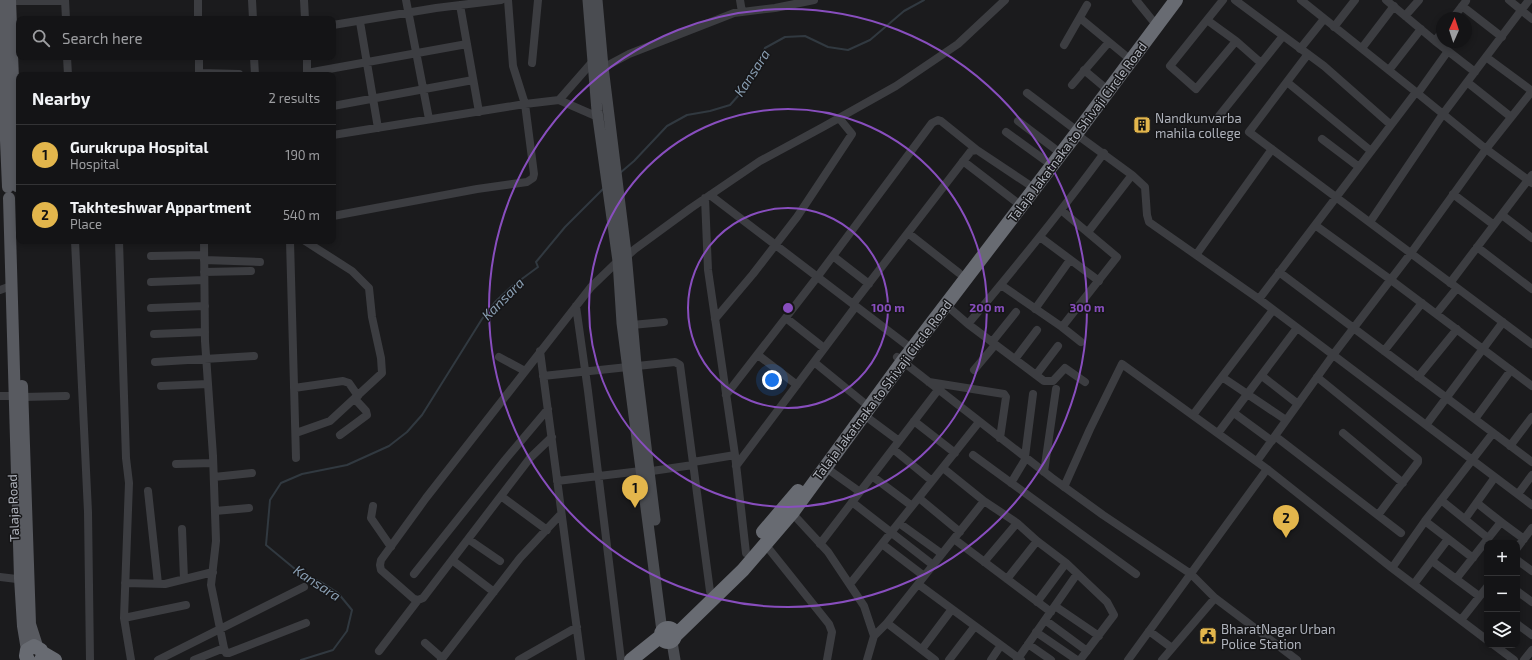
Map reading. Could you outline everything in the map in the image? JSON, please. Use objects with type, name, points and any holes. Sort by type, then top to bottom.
[{"type":"highway","name":"Talaja Jakatnaka to Shivaji Circle Road","points":[[643,660],[746,553],[797,492],[909,347],[959,273],[1054,149],[1074,130],[1103,86],[1169,0]]},
{"type":"highway","name":"Talaja Jakatnaka to Shivaji Circle Road","points":[[909,347],[946,305],[1074,130],[1176,0]]},
{"type":"highway","name":"Talaja Jakatnaka to Shivaji Circle Road","points":[[630,660],[667,636],[738,576],[792,513],[825,467],[863,408]]},
{"type":"highway","points":[[32,655],[55,660]]},
{"type":"main road","name":"Talaja Road","points":[[7,0],[15,29],[5,50],[20,396],[24,580],[23,626],[32,655]]},
{"type":"main road","name":"Talaja Road","points":[[7,0],[2,98],[4,164],[12,193],[6,288],[20,396]]},
{"type":"street","points":[[7,0],[65,1],[66,16]]},
{"type":"street","points":[[198,0],[198,16]]},
{"type":"street","points":[[252,0],[253,16]]},
{"type":"street","points":[[304,0],[305,16]]},
{"type":"street","points":[[406,0],[429,119]]},
{"type":"street","points":[[336,25],[360,22],[464,3],[501,0]]},
{"type":"street","points":[[336,215],[477,189],[528,182],[532,178],[534,174],[525,104],[513,66],[508,0]]},
{"type":"street","points":[[532,63],[538,0]]},
{"type":"street","points":[[588,0],[632,325],[632,366],[644,472],[669,660]]},
{"type":"street","points":[[597,0],[598,117],[610,160]]},
{"type":"street","points":[[740,0],[742,12]]},
{"type":"street","points":[[559,100],[597,67],[629,54],[734,13],[775,8],[814,0]]},
{"type":"street","points":[[418,600],[381,570],[381,560],[426,498],[591,287],[622,259],[707,196],[760,161],[896,86],[958,44],[1005,0]]},
{"type":"street","points":[[1136,0],[1153,21]]},
{"type":"street","points":[[1223,0],[1170,66],[1196,89],[1236,41]]},
{"type":"street","points":[[1235,0],[1308,54],[1391,125]]},
{"type":"street","points":[[1302,0],[1486,149],[1531,180],[1477,247],[1436,314]]},
{"type":"street","points":[[1334,26],[1355,0]]},
{"type":"street","points":[[1386,0],[1474,72]]},
{"type":"street","points":[[1406,16],[1419,0]]},
{"type":"street","points":[[1509,0],[1532,19]]},
{"type":"street","points":[[1370,222],[1443,114],[1529,0]]},
{"type":"street","points":[[1458,12],[1465,2],[1502,36]]},
{"type":"street","points":[[464,3],[467,44],[479,112]]},
{"type":"street","points":[[1064,45],[1087,5]]},
{"type":"street","points":[[1362,48],[1394,6]]},
{"type":"street","points":[[1080,18],[1126,56]]},
{"type":"street","points":[[1300,49],[1324,19]]},
{"type":"street","points":[[1207,20],[1236,41],[1261,63]]},
{"type":"street","points":[[360,22],[378,128]]},
{"type":"street","points":[[1389,70],[1421,29]]},
{"type":"street","points":[[1219,116],[1283,36]]},
{"type":"street","points":[[1072,85],[1109,42]]},
{"type":"street","points":[[318,72],[467,44]]},
{"type":"street","points":[[1258,299],[1448,51]]},
{"type":"street","points":[[1308,54],[1249,132],[1532,344]]},
{"type":"street","points":[[1257,462],[1332,355],[1411,253],[1486,149],[1532,91],[1486,57]]},
{"type":"street","points":[[67,60],[68,72]]},
{"type":"street","points":[[199,60],[199,72]]},
{"type":"street","points":[[254,60],[255,72]]},
{"type":"street","points":[[307,60],[307,72]]},
{"type":"street","points":[[1084,70],[1103,86]]},
{"type":"street","points":[[336,105],[473,80]]},
{"type":"street","points":[[1287,82],[1371,151]]},
{"type":"street","points":[[1467,82],[1511,117]]},
{"type":"street","points":[[1026,93],[1132,175],[1146,189],[1147,215],[1149,222],[1273,310],[1532,505]]},
{"type":"street","points":[[336,135],[525,104],[559,100],[598,117]]},
{"type":"street","points":[[715,319],[797,217],[852,134],[839,118]]},
{"type":"street","points":[[726,395],[818,276],[932,123],[938,120],[977,150],[1028,184]]},
{"type":"street","points":[[1018,121],[1054,149]]},
{"type":"street","points":[[1006,132],[1046,161]]},
{"type":"street","points":[[1322,139],[1359,167]]},
{"type":"street","points":[[736,466],[814,362],[869,284],[971,151],[977,150]]},
{"type":"street","points":[[1196,255],[1272,150]]},
{"type":"street","points":[[968,324],[1040,237],[1104,153]]},
{"type":"street","points":[[963,161],[1015,201]]},
{"type":"street","points":[[1088,232],[1132,175]]},
{"type":"street","points":[[1453,194],[1494,225]]},
{"type":"street","points":[[707,196],[776,244],[909,347]]},
{"type":"street","points":[[707,196],[708,270],[736,466],[746,553]]},
{"type":"street","points":[[1061,210],[1117,257],[1062,327]]},
{"type":"street","points":[[1502,215],[1532,238]]},
{"type":"street","points":[[1315,225],[1531,384]]},
{"type":"street","points":[[908,233],[959,273]]},
{"type":"street","points":[[1040,237],[1099,281]]},
{"type":"street","points":[[75,244],[88,512],[90,660]]},
{"type":"street","points":[[119,244],[126,458],[129,476],[124,618],[131,660]]},
{"type":"street","points":[[204,244],[206,359],[214,476],[216,542],[212,591],[224,648],[226,653],[229,653],[306,623]]},
{"type":"street","points":[[290,244],[296,458]]},
{"type":"street","points":[[296,433],[330,421],[382,373],[381,358],[372,317],[369,288],[352,271],[310,244]]},
{"type":"street","points":[[1477,247],[1532,289]]},
{"type":"street","points":[[151,256],[204,257],[260,262]]},
{"type":"street","points":[[833,256],[869,284]]},
{"type":"street","points":[[622,259],[622,323],[632,366]]},
{"type":"street","points":[[1035,308],[1070,260]]},
{"type":"street","points":[[151,282],[250,271]]},
{"type":"street","points":[[1279,272],[1532,462]]},
{"type":"street","points":[[1001,285],[1081,342]]},
{"type":"street","points":[[1384,351],[1422,303]]},
{"type":"street","points":[[946,305],[968,324],[1044,381],[1051,382],[1065,368],[1085,382]]},
{"type":"street","points":[[151,308],[205,306]]},
{"type":"street","points":[[576,306],[621,660]]},
{"type":"street","points":[[1193,415],[1273,310]]},
{"type":"street","points":[[974,370],[1016,312]]},
{"type":"street","points":[[786,318],[824,348]]},
{"type":"street","points":[[632,325],[664,322]]},
{"type":"street","points":[[1426,425],[1503,322]]},
{"type":"street","points":[[1218,433],[1248,395],[1296,328]]},
{"type":"street","points":[[1418,377],[1456,329]]},
{"type":"street","points":[[1015,359],[1037,330]]},
{"type":"street","points":[[154,334],[205,332]]},
{"type":"street","points":[[1036,375],[1058,346]]},
{"type":"street","points":[[540,351],[582,660]]},
{"type":"street","points":[[758,355],[797,385]]},
{"type":"street","points":[[155,362],[254,356]]},
{"type":"street","points":[[499,357],[525,371]]},
{"type":"street","points":[[900,359],[1064,487],[1191,574],[1215,598],[1297,660]]},
{"type":"street","points":[[543,376],[676,362],[680,365],[710,591]]},
{"type":"street","points":[[814,362],[899,441]]},
{"type":"street","points":[[1064,487],[1090,428],[1122,364],[1257,462],[1392,568],[1484,636]]},
{"type":"street","points":[[1474,419],[1511,370]]},
{"type":"street","points":[[1262,376],[1298,404]]},
{"type":"street","points":[[1317,377],[1417,457],[1418,462],[1378,515]]},
{"type":"street","points":[[1222,378],[1286,420]]},
{"type":"street","points":[[294,388],[343,381],[349,383],[367,415],[340,435]]},
{"type":"street","points":[[929,382],[1004,394],[1006,397],[1000,438]]},
{"type":"street","points":[[160,386],[208,384]]},
{"type":"street","points":[[1044,472],[1056,389]]},
{"type":"street","points":[[820,544],[938,390]]},
{"type":"street","points":[[1011,483],[1026,458],[1033,394]]},
{"type":"street","points":[[0,396],[66,396]]},
{"type":"street","points":[[414,574],[505,460],[548,409]]},
{"type":"street","points":[[1234,412],[1401,533]]},
{"type":"street","points":[[1510,446],[1532,418]]},
{"type":"street","points":[[914,421],[955,453]]},
{"type":"street","points":[[850,584],[980,422]]},
{"type":"street","points":[[1343,433],[1403,483]]},
{"type":"street","points":[[1392,568],[1493,433]]},
{"type":"street","points":[[379,651],[418,600],[423,598],[530,458],[552,436]]},
{"type":"street","points":[[893,449],[932,481]]},
{"type":"street","points":[[557,481],[644,472],[693,464],[734,455]]},
{"type":"street","points":[[973,455],[1136,574]]},
{"type":"street","points":[[176,464],[213,463]]},
{"type":"street","points":[[825,467],[860,492]]},
{"type":"street","points":[[943,468],[984,502],[1017,523],[1037,541],[1066,563],[1107,602],[1114,615],[1080,660]]},
{"type":"street","points":[[1128,660],[1267,470]]},
{"type":"street","points":[[214,476],[252,474]]},
{"type":"street","points":[[1518,494],[1532,475]]},
{"type":"street","points":[[872,476],[912,506]]},
{"type":"street","points":[[1465,519],[1496,478]]},
{"type":"street","points":[[148,491],[158,584]]},
{"type":"street","points":[[501,496],[547,530]]},
{"type":"street","points":[[919,498],[960,532]]},
{"type":"street","points":[[1442,500],[1488,538]]},
{"type":"street","points":[[852,502],[933,565]]},
{"type":"street","points":[[867,660],[874,636],[887,623],[984,502]]},
{"type":"street","points":[[1477,503],[1524,539]]},
{"type":"street","points":[[373,506],[371,514],[372,521],[391,547]]},
{"type":"street","points":[[215,511],[249,508]]},
{"type":"street","points":[[792,513],[828,552],[850,584],[864,606],[874,636]]},
{"type":"street","points":[[425,643],[442,659],[520,558],[561,514]]},
{"type":"street","points":[[1425,522],[1473,558]]},
{"type":"street","points":[[1456,579],[1501,522]]},
{"type":"street","points":[[899,523],[942,554]]},
{"type":"street","points":[[984,562],[1017,523]]},
{"type":"street","points":[[1520,544],[1532,528]]},
{"type":"street","points":[[182,529],[184,579]]},
{"type":"street","points":[[468,539],[500,561]]},
{"type":"street","points":[[954,539],[1037,602],[1053,609],[1099,636]]},
{"type":"street","points":[[1414,584],[1448,539]]},
{"type":"street","points":[[1006,579],[1037,541]]},
{"type":"street","points":[[765,544],[829,624],[832,632],[827,660]]},
{"type":"street","points":[[882,544],[924,576]]},
{"type":"street","points":[[452,560],[494,592]]},
{"type":"street","points":[[1432,561],[1479,596]]},
{"type":"street","points":[[1520,562],[1532,571]]},
{"type":"street","points":[[1037,602],[1066,563]]},
{"type":"street","points":[[125,583],[158,584],[213,572]]},
{"type":"street","points":[[918,584],[1019,659],[1077,574]]},
{"type":"street","points":[[0,577],[24,580]]},
{"type":"street","points":[[158,660],[304,587]]},
{"type":"street","points":[[1461,620],[1484,590]]},
{"type":"street","points":[[1520,594],[1532,602]]},
{"type":"street","points":[[1162,660],[1215,598]]},
{"type":"street","points":[[124,618],[186,605]]},
{"type":"street","points":[[922,649],[952,609]]},
{"type":"street","points":[[1045,620],[1087,651]]},
{"type":"street","points":[[887,623],[922,649],[930,658]]},
{"type":"street","points":[[949,660],[974,626]]},
{"type":"street","points":[[1520,626],[1532,635]]},
{"type":"street","points":[[519,660],[577,627]]},
{"type":"street","points":[[1036,632],[1077,660]]},
{"type":"street","points":[[1149,632],[1172,648]]},
{"type":"street","points":[[667,636],[675,660]]},
{"type":"street","points":[[1028,644],[1051,660]]},
{"type":"street","points":[[991,660],[1001,645]]},
{"type":"street","points":[[194,660],[224,648]]},
{"type":"street","points":[[1498,648],[1514,660]]},
{"type":"street","points":[[1524,660],[1532,650]]},
{"type":"waterway","name":"Kansara","points":[[620,173],[634,161],[667,126],[687,115],[710,111],[730,105],[746,87],[758,69],[765,48],[785,37],[805,36],[828,47],[848,50],[870,40],[904,11],[924,0]]},
{"type":"waterway","name":"Kansara","points":[[301,660],[333,650],[347,631],[352,610],[338,593],[321,582],[301,574],[266,545],[270,500],[281,483],[302,474],[347,465],[389,446],[407,432],[422,415],[482,319],[495,302],[511,287],[538,267],[536,262],[565,227],[603,189]]},
{"type":"place","name":"Nandkunvarba mahila college","points":[[1142,125]]},
{"type":"place","name":"Gurukrupa Hospital","points":[[635,508]]},
{"type":"place","name":"Takhteshwar Appartment","points":[[1286,538]]},
{"type":"place","name":"BharatNagar Urban Police Station","points":[[1208,636]]}]
